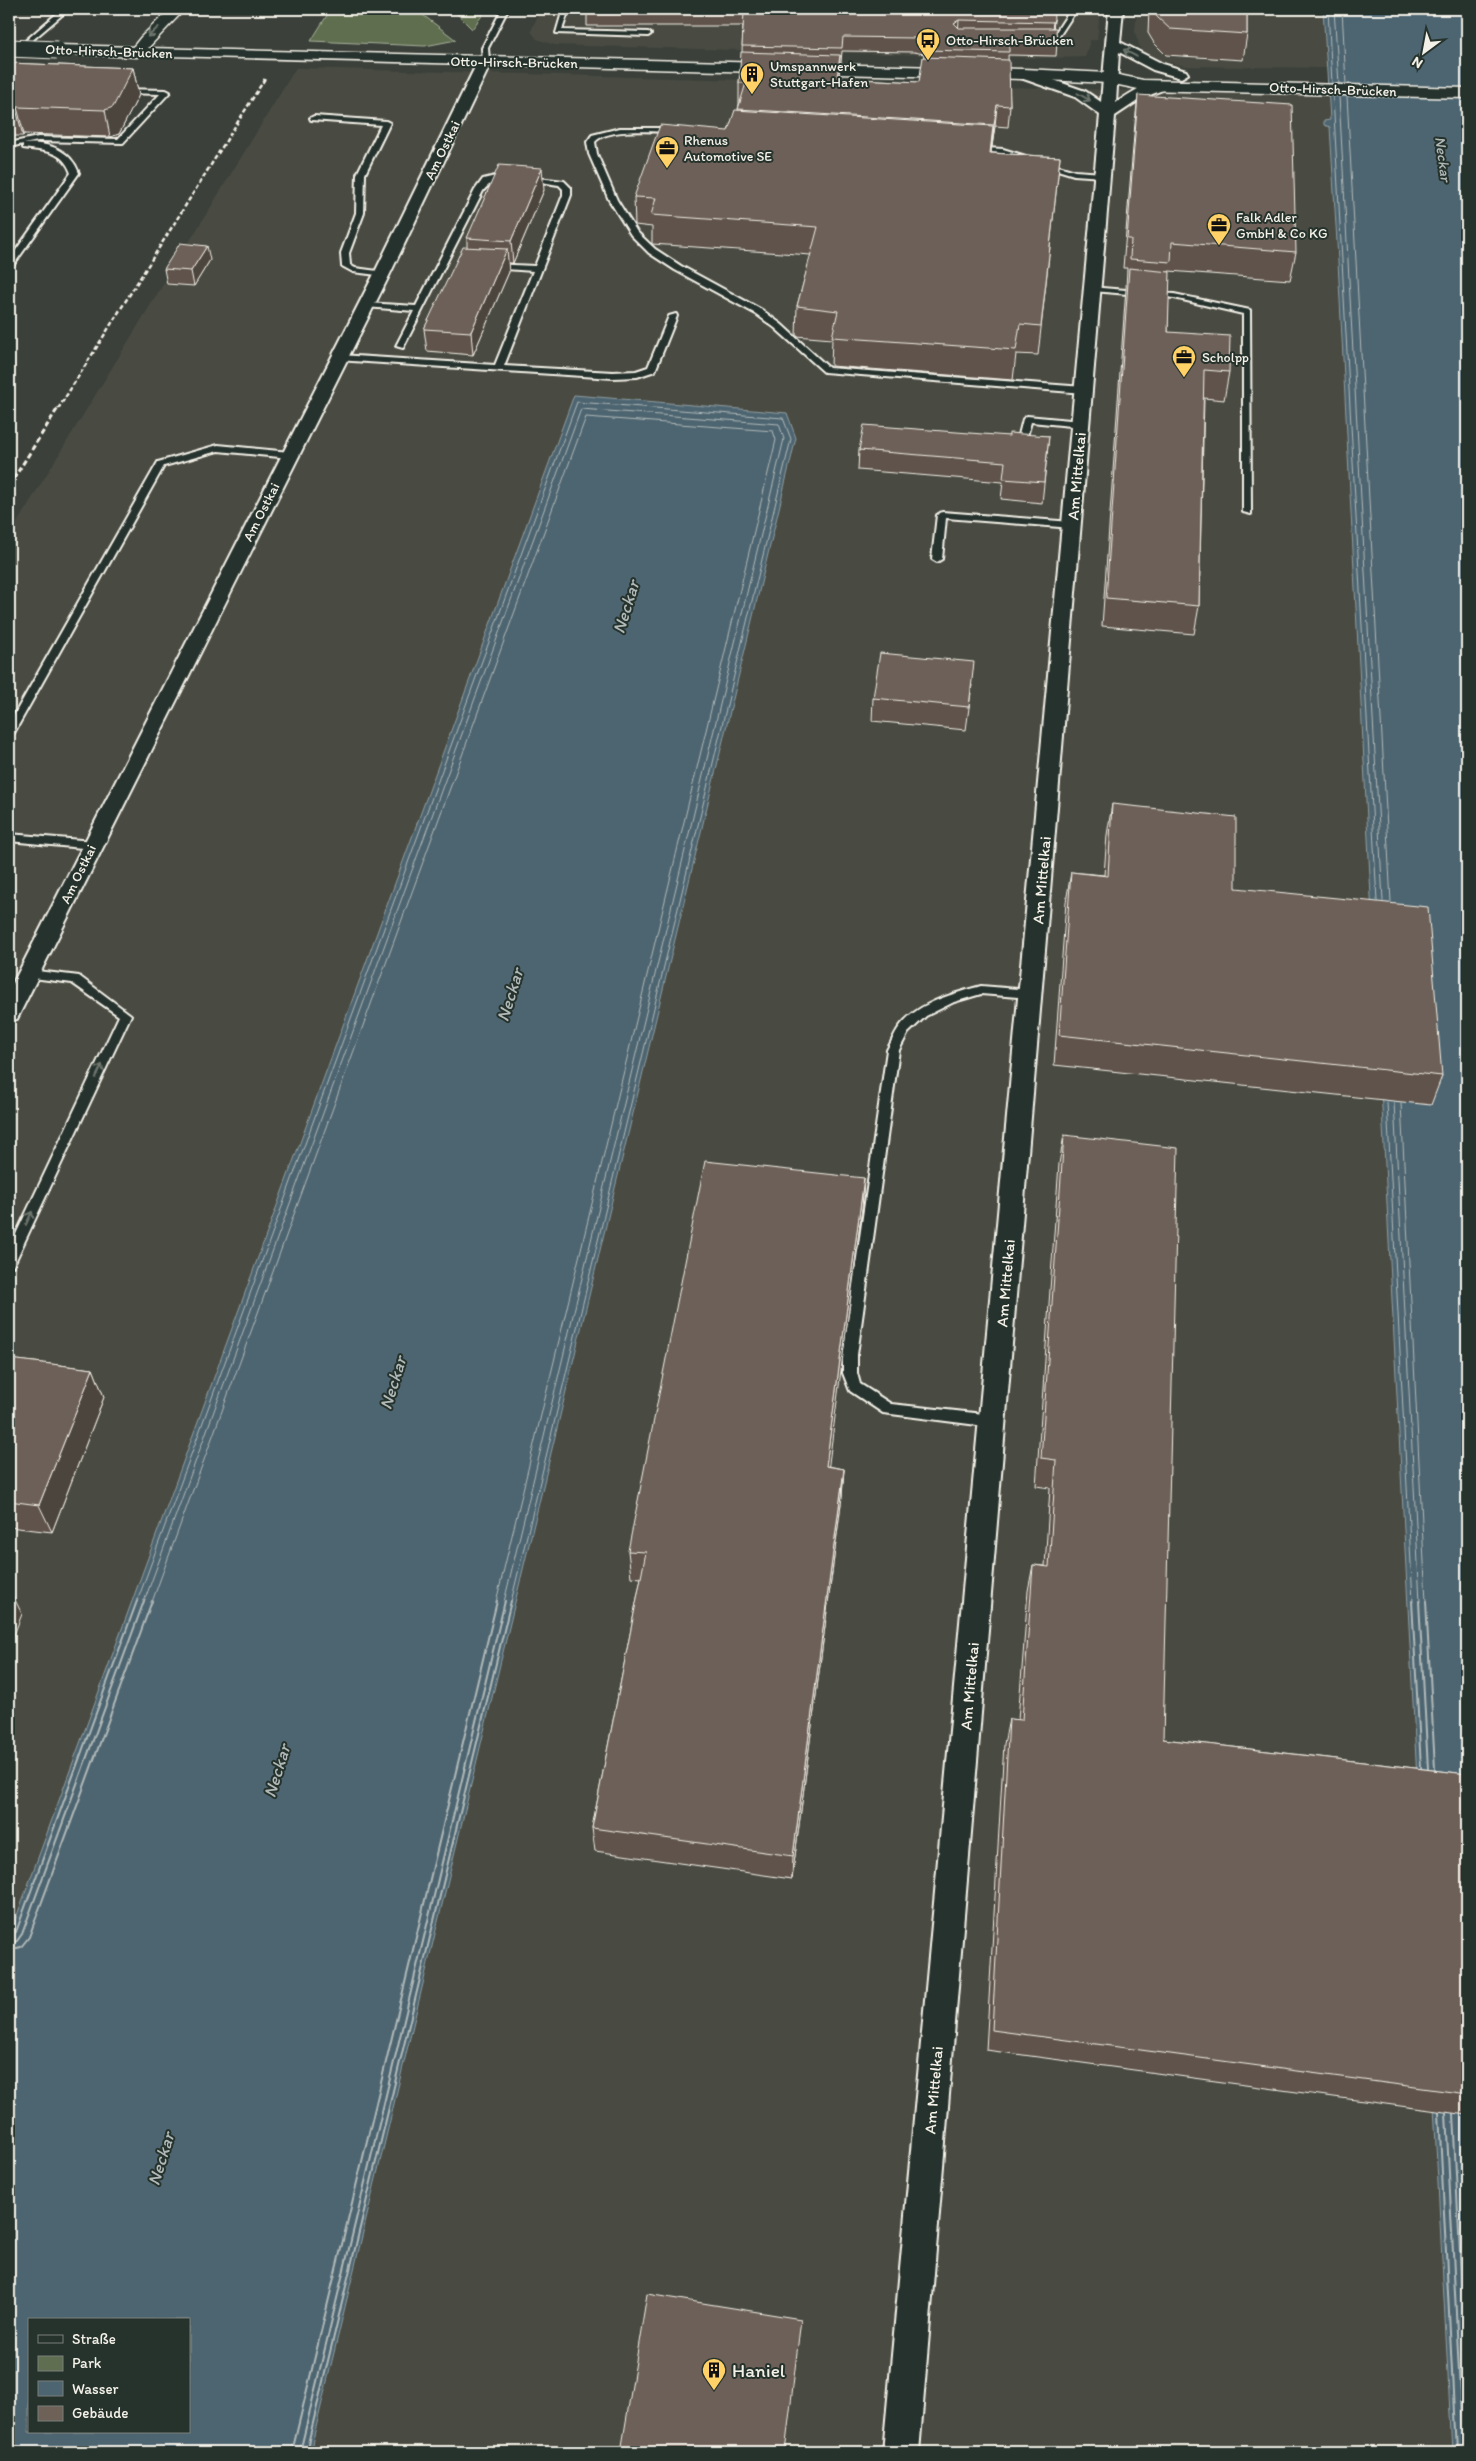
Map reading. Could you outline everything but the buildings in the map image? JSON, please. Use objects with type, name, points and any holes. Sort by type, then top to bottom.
[{"type":"main road","points":[[166,53],[175,36],[176,12]]},
{"type":"main road","points":[[137,52],[152,33],[176,12]]},
{"type":"main road","name":"Otto-Hirsch-Brücken","points":[[9,48],[1023,74],[1109,78],[1143,85],[1243,82],[1467,83]]},
{"type":"main road","name":"Otto-Hirsch-Brücken","points":[[1109,78],[1148,73],[1181,74],[1243,82],[1467,93]]},
{"type":"street","name":"Am Mittelkai","points":[[901,2452],[1093,290],[1116,9]]},
{"type":"street","points":[[1112,43],[1158,67],[1181,74]]},
{"type":"street","name":"Am Ostkai","points":[[9,1013],[92,845],[382,274],[485,61]]},
{"type":"street","points":[[1023,74],[1080,94],[1108,114],[1137,95],[1163,85]]},
{"type":"lane","points":[[9,58],[66,9]]},
{"type":"lane","name":"Am Ostkai","points":[[485,61],[485,48],[505,9]]},
{"type":"lane","points":[[566,9],[558,32],[648,34]]},
{"type":"lane","points":[[1035,39],[1054,40],[1074,9]]},
{"type":"lane","points":[[9,145],[38,139],[120,141],[166,92],[118,90]]},
{"type":"lane","points":[[314,118],[386,123],[361,174],[360,214],[345,253],[346,266],[353,270],[382,274]]},
{"type":"lane","points":[[686,130],[620,130],[595,137],[591,142],[593,154],[613,200],[634,233],[652,251],[678,268],[759,312],[778,326],[827,370],[1084,390]]},
{"type":"lane","points":[[9,145],[36,146],[62,153],[72,162],[75,173],[9,265]]},
{"type":"lane","points":[[963,148],[1003,151],[1074,173],[1103,175]]},
{"type":"lane","points":[[400,346],[479,190],[486,181],[504,176],[554,181],[567,188],[568,195],[498,369]]},
{"type":"lane","points":[[442,263],[452,264]]},
{"type":"lane","points":[[480,266],[538,269]]},
{"type":"lane","points":[[1093,290],[1174,296],[1247,312],[1248,512]]},
{"type":"lane","points":[[366,305],[419,309]]},
{"type":"lane","points":[[340,358],[559,373],[637,374],[652,369],[672,316]]},
{"type":"lane","points":[[1011,445],[1022,441],[1027,419],[1081,424]]},
{"type":"lane","points":[[9,733],[161,464],[218,448],[290,455]]},
{"type":"lane","points":[[937,559],[942,515],[1072,525]]},
{"type":"lane","points":[[9,837],[92,845]]},
{"type":"lane","points":[[9,1262],[125,1015],[75,979],[29,974]]},
{"type":"lane","points":[[992,1421],[888,1409],[855,1387],[850,1373],[850,1355],[894,1050],[900,1036],[903,1030],[922,1013],[950,999],[981,990],[1030,994]]},
{"type":"shaded area","points":[[541,9],[1100,9],[1097,40],[1090,40],[1085,57],[1041,58],[555,45],[537,39],[531,31]]},
{"type":"shaded area","points":[[1137,9],[1323,9],[1327,68],[1185,66],[1155,59],[1141,50],[1135,32]]},
{"type":"shaded area","points":[[296,68],[1328,96],[1363,724],[1452,2452],[310,2452],[796,438],[787,413],[9,1937],[9,536]]},
{"type":"green space","points":[[331,9],[415,9],[456,40],[425,46],[311,41]]},
{"type":"green space","points":[[452,9],[487,9],[472,29]]},
{"type":"water","name":"Neckar","points":[[1323,9],[1467,9],[1467,2452],[1452,2452],[1337,243],[1330,127],[1324,125],[1324,121],[1330,120]]},
{"type":"water","name":"Neckar","points":[[574,395],[787,413],[796,438],[310,2452],[9,2452],[9,1937]]},
{"type":"railway","points":[[58,409],[266,77]]},
{"type":"railway","points":[[9,486],[58,408]]},
{"type":"place","name":"Otto-Hirsch-Brücken","points":[[928,61]]},
{"type":"place","name":"Umspannwerk Stuttgart-Hafen","points":[[752,95]]},
{"type":"place","name":"Rhenus Automotive SE","points":[[667,169]]},
{"type":"place","name":"Falk Adler GmbH & Co KG","points":[[1219,246]]},
{"type":"place","name":"Scholpp","points":[[1184,378]]},
{"type":"place","name":"Haniel","points":[[714,2391]]}]
